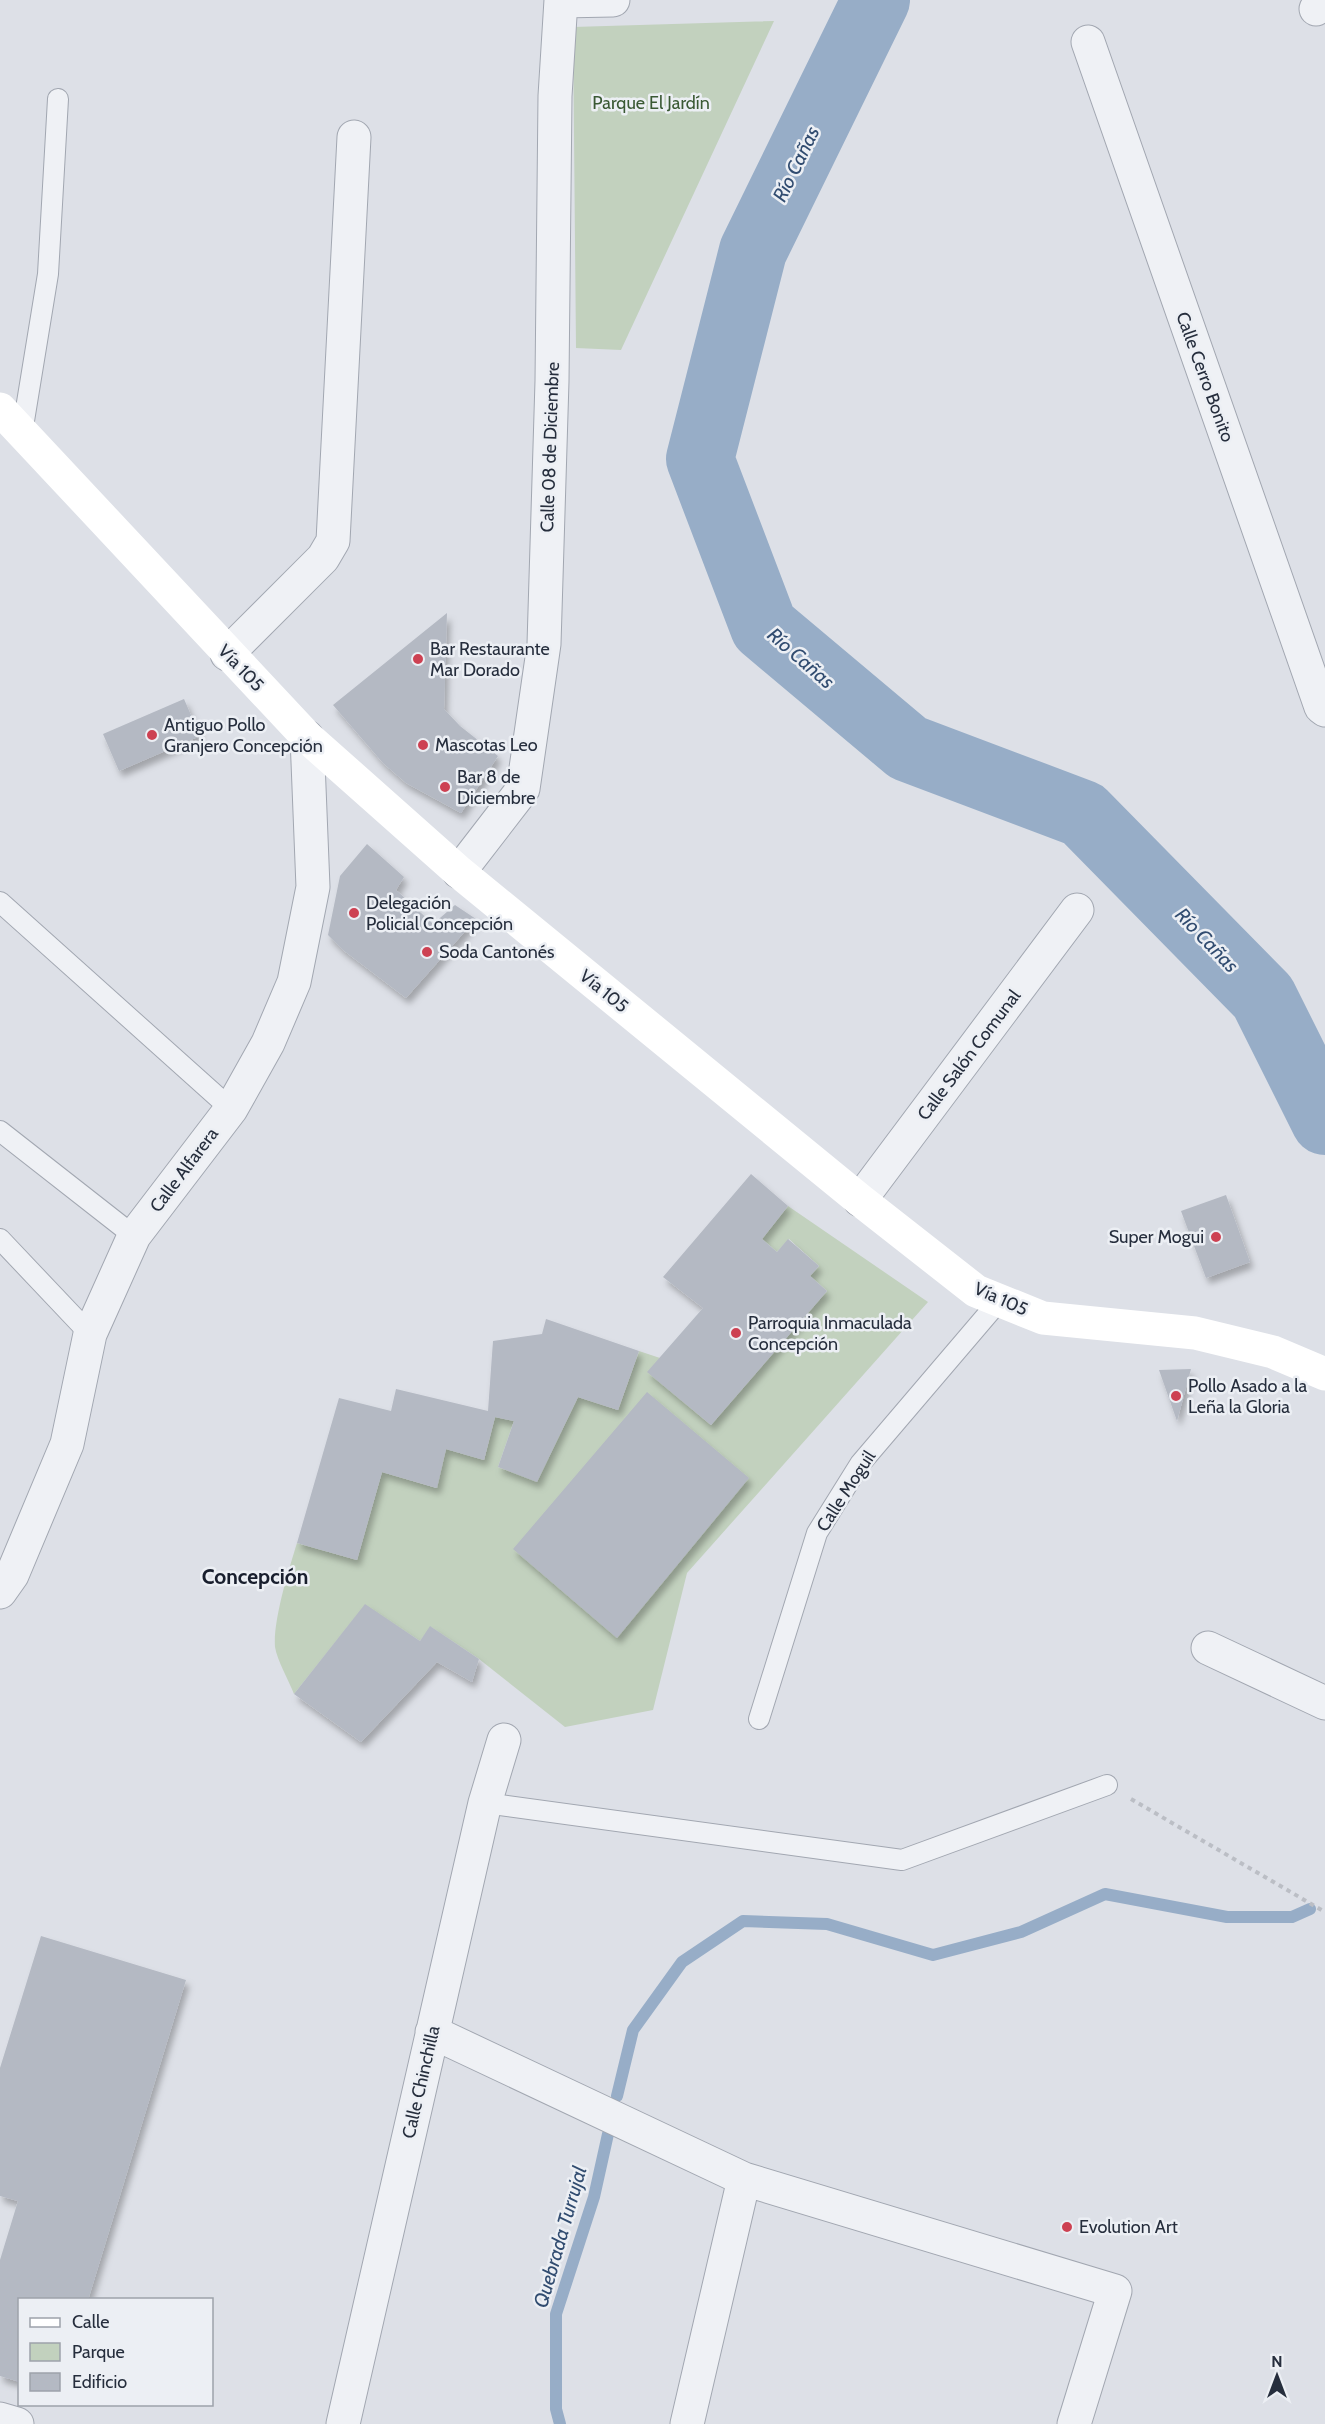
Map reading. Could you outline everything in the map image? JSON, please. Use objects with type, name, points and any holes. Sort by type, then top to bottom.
[{"type":"main road","name":"Vía 105","points":[[0,409],[307,737],[459,872],[976,1292],[1042,1318],[1195,1333],[1273,1352],[1325,1374]]},
{"type":"street","points":[[561,0],[612,0]]},
{"type":"street","name":"Calle 08 de Diciembre","points":[[459,872],[523,789],[544,644],[552,381],[555,96],[561,0]]},
{"type":"street","name":"Calle Cerro Bonito","points":[[1088,42],[1191,340],[1321,706],[1325,710]]},
{"type":"street","points":[[227,654],[323,558],[333,541],[354,136]]},
{"type":"street","name":"Calle Alfarera","points":[[4,1578],[67,1444],[90,1334],[134,1236],[231,1109],[268,1043],[294,982],[313,887],[307,737]]},
{"type":"street","name":"Calle Salón Comunal","points":[[860,1200],[1077,910]]},
{"type":"street","points":[[1208,1648],[1325,1703]]},
{"type":"street","name":"Calle Chinchilla","points":[[343,2424],[485,1803],[504,1740]]},
{"type":"street","points":[[432,2032],[744,2179],[1115,2291],[1074,2424]]},
{"type":"street","points":[[687,2424],[744,2179]]},
{"type":"street","points":[[0,2419],[17,2424]]},
{"type":"lane","points":[[22,433],[48,274],[58,99]]},
{"type":"lane","points":[[0,902],[231,1109]]},
{"type":"lane","points":[[0,1131],[134,1236]]},
{"type":"lane","points":[[0,1239],[90,1334]]},
{"type":"lane","name":"Calle Moguil","points":[[759,1719],[818,1533],[860,1464],[999,1301]]},
{"type":"lane","points":[[485,1803],[902,1860],[1107,1785]]},
{"type":"path","points":[[1107,1785],[1325,1912]]},
{"type":"green space","name":"Parque El Jardín","points":[[774,21],[621,350],[576,348],[573,27]]},
{"type":"green space","points":[[788,1206],[928,1302],[687,1573],[653,1710],[565,1727],[479,1659],[431,1627],[420,1641],[365,1605],[294,1694],[276,1652],[275,1636],[282,1595],[297,1543],[357,1560],[382,1472],[436,1488],[446,1449],[484,1460],[495,1417],[514,1421],[498,1467],[537,1481],[578,1397],[618,1410],[639,1351],[660,1358],[648,1372],[711,1425],[827,1291],[810,1276],[819,1266],[789,1239],[777,1252],[762,1239]]},
{"type":"building","points":[[447,613],[444,709],[460,726],[498,756],[461,813],[406,783],[383,763],[333,705]]},
{"type":"building","name":"Antiguo Pollo Granjero Concepción","points":[[184,699],[200,736],[119,771],[103,734]]},
{"type":"building","points":[[367,844],[404,877],[396,890],[433,924],[455,905],[476,919],[406,998],[343,950],[328,935],[340,876]]},
{"type":"building","name":"Parroquia Inmaculada Concepción","points":[[751,1174],[788,1206],[762,1239],[777,1252],[788,1239],[819,1266],[810,1276],[827,1291],[711,1425],[647,1372],[703,1308],[663,1277]]},
{"type":"building","name":"Super Mogui","points":[[1226,1195],[1250,1262],[1206,1278],[1181,1211]]},
{"type":"building","points":[[546,1319],[639,1351],[618,1410],[578,1397],[537,1482],[498,1467],[514,1421],[495,1417],[484,1460],[446,1449],[437,1488],[382,1472],[357,1560],[297,1543],[339,1398],[391,1411],[396,1389],[488,1411],[493,1341],[542,1334]]},
{"type":"building","name":"Pollo Asado a la Leña la Gloria","points":[[1191,1369],[1177,1421],[1159,1370]]},
{"type":"building","points":[[647,1392],[749,1478],[617,1638],[513,1549]]},
{"type":"building","points":[[365,1604],[420,1641],[430,1626],[479,1659],[472,1682],[437,1662],[361,1742],[294,1694]]},
{"type":"building","points":[[41,1936],[186,1980],[89,2298],[18,2298],[18,2381],[0,2376],[0,2260],[18,2201],[0,2196],[0,2068]]},
{"type":"waterway","name":"Río Cañas","points":[[876,0],[753,251],[700,459],[764,627],[908,748],[1083,814],[1263,997],[1325,1121]]},
{"type":"waterway","name":"Quebrada Turrujal","points":[[617,2096],[633,2030],[682,1962],[743,1921],[827,1924],[933,1955],[1021,1932],[1105,1894],[1227,1917],[1292,1917],[1310,1909]]},
{"type":"waterway","name":"Quebrada Turrujal","points":[[560,2424],[556,2409],[556,2314],[594,2197],[608,2134]]},
{"type":"place","name":"Bar Restaurante Mar Dorado","points":[[418,659]]},
{"type":"place","name":"Antiguo Pollo Granjero Concepción","points":[[152,735]]},
{"type":"place","name":"Mascotas Leo","points":[[423,745]]},
{"type":"place","name":"Bar 8 de Diciembre","points":[[445,787]]},
{"type":"place","name":"Delegación Policial Concepción","points":[[354,913]]},
{"type":"place","name":"Soda Cantonés","points":[[427,952]]},
{"type":"place","name":"Super Mogui","points":[[1216,1237]]},
{"type":"place","name":"Parroquia Inmaculada Concepción","points":[[736,1333]]},
{"type":"place","name":"Pollo Asado a la Leña la Gloria","points":[[1176,1396]]},
{"type":"place","name":"Evolution Art","points":[[1067,2227]]},
{"type":"district","name":"Concepción","points":[[255,1577]]}]
